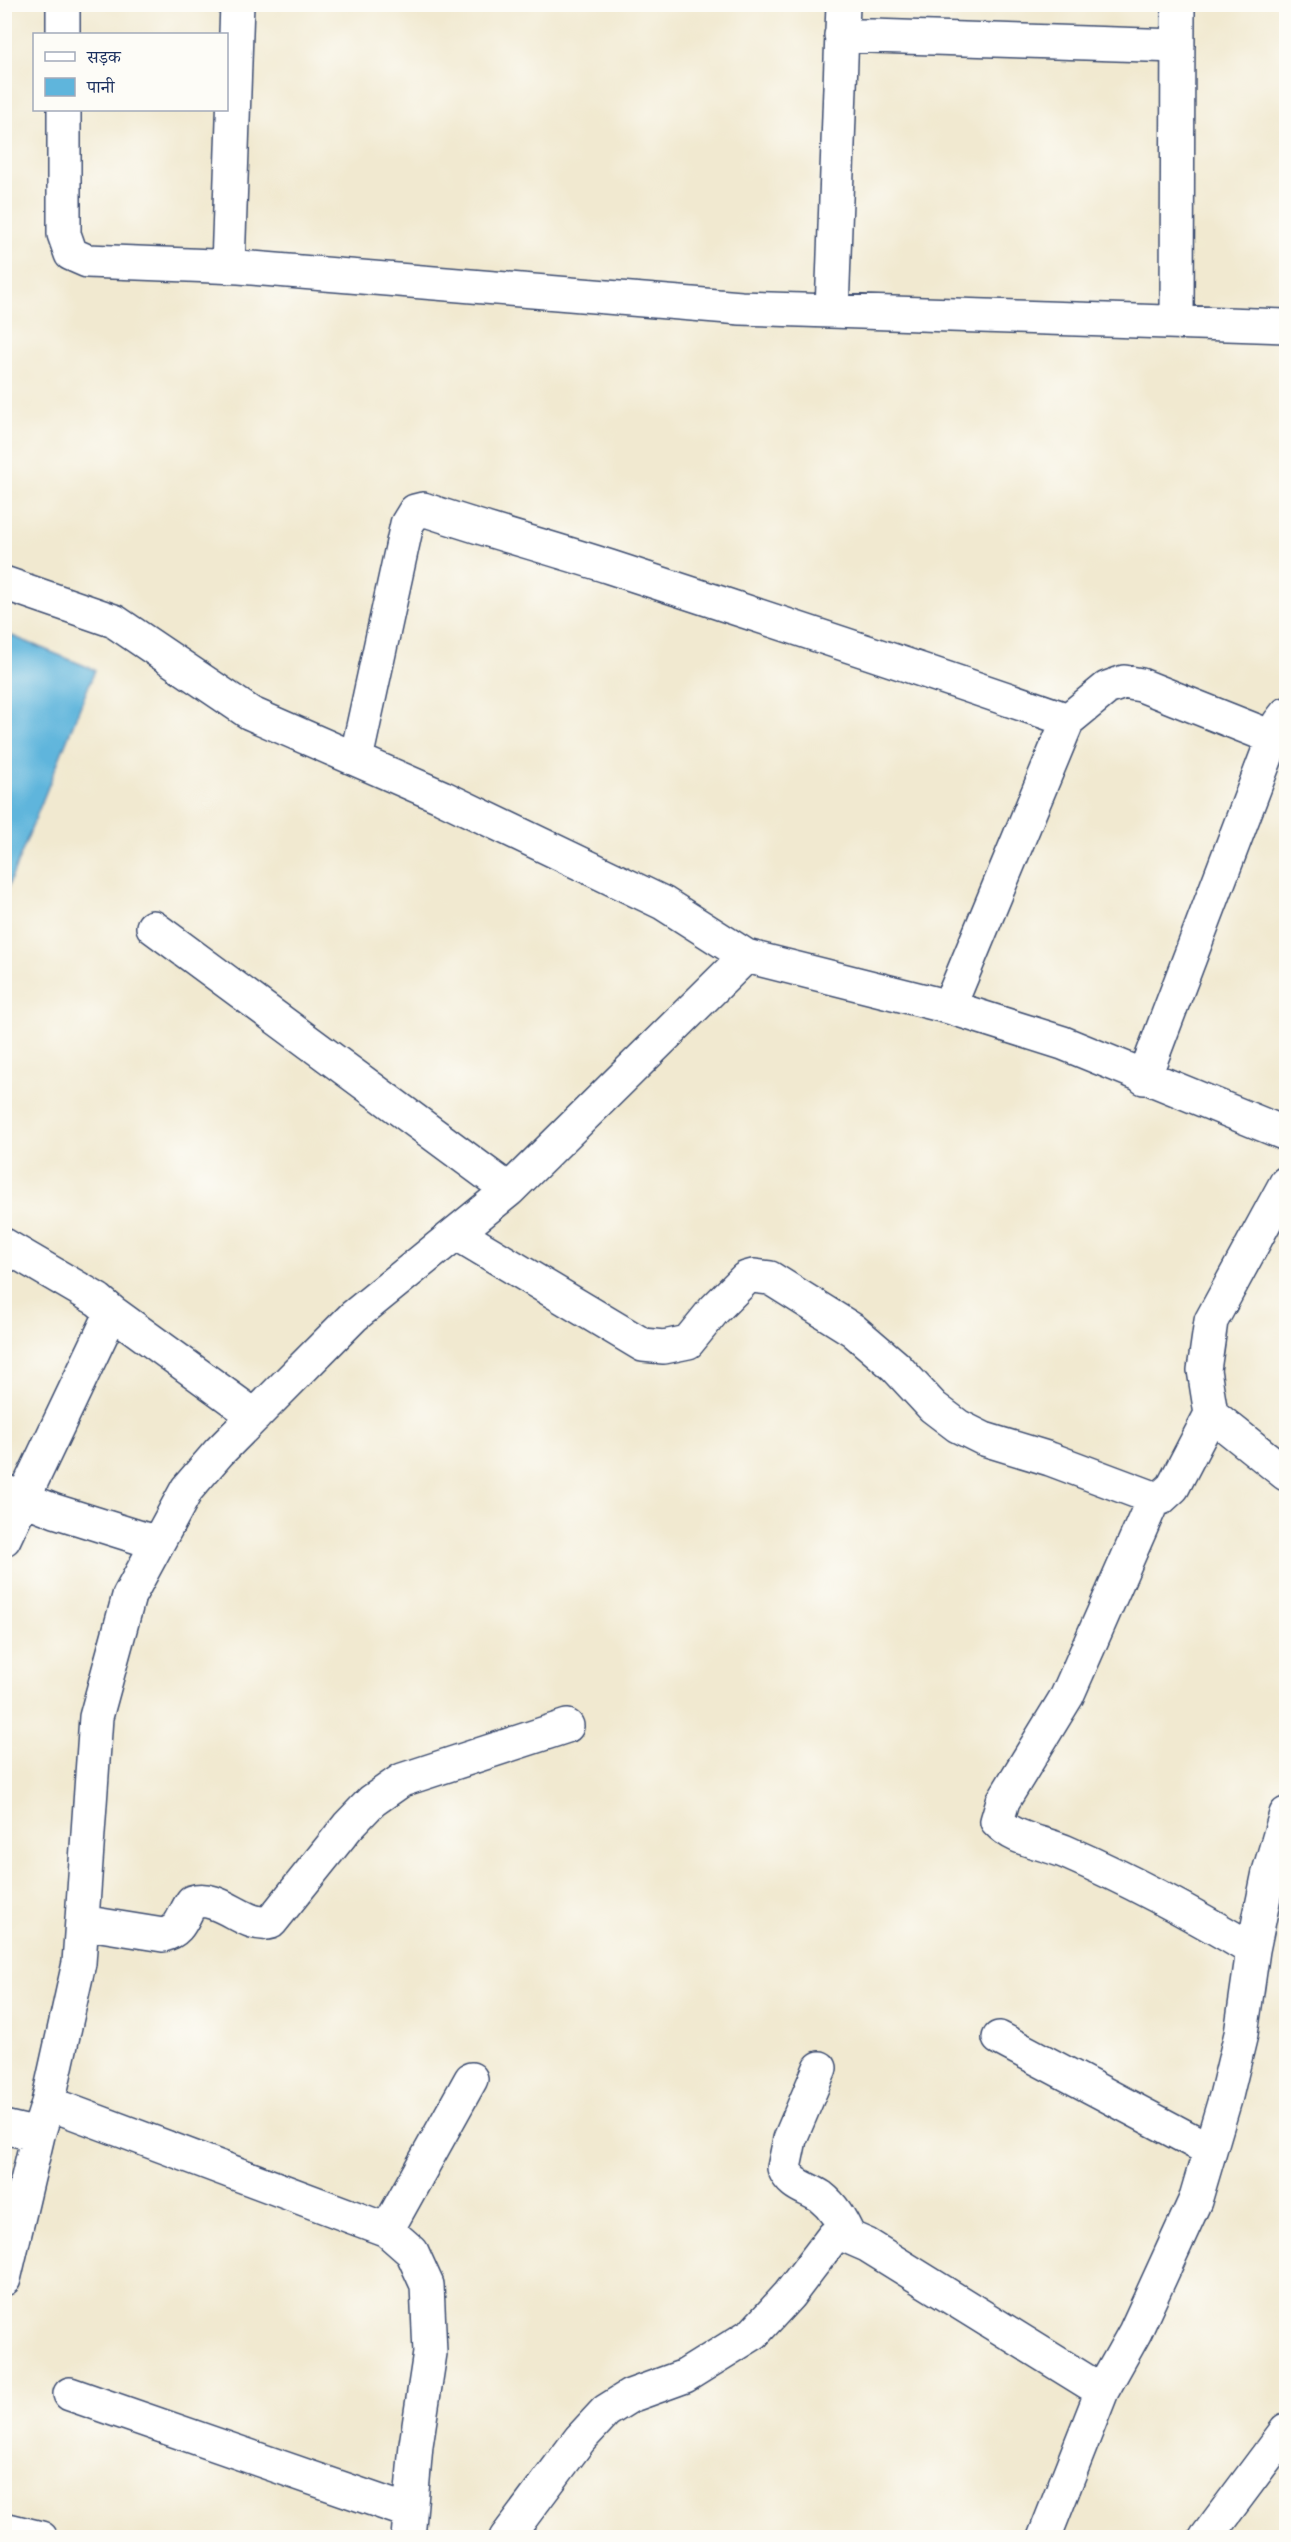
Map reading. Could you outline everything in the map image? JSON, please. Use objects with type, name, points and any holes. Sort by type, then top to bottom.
[{"type":"street","points":[[63,4],[63,33]]},
{"type":"street","points":[[228,266],[237,4]]},
{"type":"street","points":[[1177,322],[1178,4]]},
{"type":"street","points":[[832,311],[842,20],[1178,46]]},
{"type":"street","points":[[63,111],[64,234],[71,254],[87,261],[228,266],[741,308],[1287,326]]},
{"type":"street","points":[[356,759],[407,524],[415,511],[423,509],[932,672],[1068,720]]},
{"type":"street","points":[[4,583],[114,621],[250,713],[539,842],[663,903],[746,956],[949,1007],[1063,1043],[1144,1078],[1287,1134]]},
{"type":"street","points":[[949,1007],[1068,720],[1107,688],[1124,682],[1280,726],[1144,1078]]},
{"type":"street","points":[[153,927],[509,1190]]},
{"type":"street","points":[[4,2279],[38,2135],[48,2103],[79,1963],[96,1717],[129,1596],[187,1489],[354,1316],[509,1190],[746,956]]},
{"type":"street","points":[[456,1233],[643,1345],[664,1347],[688,1341],[714,1310],[746,1278],[753,1276],[770,1278],[854,1330],[895,1366],[933,1407],[958,1425],[984,1439],[1050,1459],[1154,1498],[1161,1498],[1173,1487],[1211,1414],[1204,1370],[1211,1321],[1287,1183]]},
{"type":"street","points":[[4,1245],[98,1300],[255,1416]]},
{"type":"street","points":[[4,1539],[14,1495],[112,1312]]},
{"type":"street","points":[[1211,1414],[1287,1474]]},
{"type":"street","points":[[14,1495],[55,1511],[157,1543]]},
{"type":"street","points":[[1154,1498],[1067,1696],[1003,1801],[997,1821],[1012,1834],[1066,1852],[1177,1905],[1253,1950]]},
{"type":"street","points":[[81,1922],[163,1935],[178,1929],[192,1902],[198,1900],[211,1901],[258,1923],[271,1922],[348,1826],[372,1801],[402,1780],[567,1726]]},
{"type":"street","points":[[1044,2538],[1102,2391],[1135,2332],[1195,2201],[1226,2096],[1241,2034],[1253,1950],[1269,1872],[1287,1814]]},
{"type":"street","points":[[999,2038],[1210,2150]]},
{"type":"street","points":[[820,2068],[790,2139],[784,2168],[793,2183],[821,2198],[839,2217],[849,2237]]},
{"type":"street","points":[[387,2230],[471,2079]]},
{"type":"street","points":[[48,2103],[387,2230],[412,2253],[427,2285],[430,2353],[416,2445],[409,2525],[70,2394]]},
{"type":"street","points":[[4,2127],[38,2135]]},
{"type":"street","points":[[506,2538],[580,2439],[606,2411],[630,2396],[685,2376],[754,2332],[789,2295],[833,2237],[844,2235],[867,2245],[1102,2391]]},
{"type":"street","points":[[1206,2538],[1287,2431]]},
{"type":"street","points":[[4,2529],[41,2538]]},
{"type":"water","points":[[5,633],[95,670],[5,894]]}]
